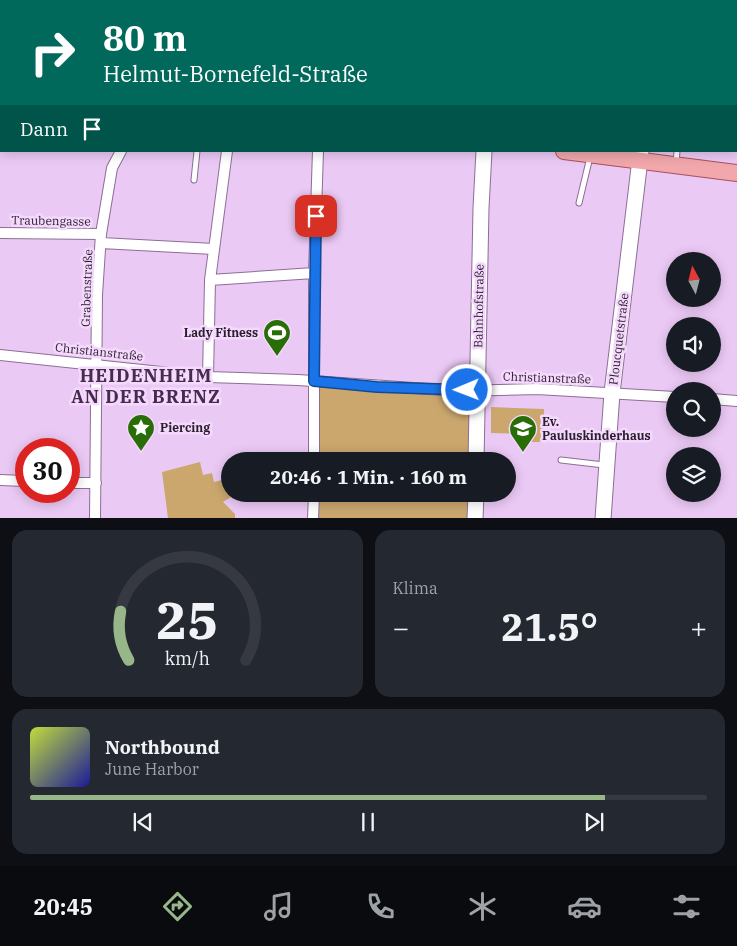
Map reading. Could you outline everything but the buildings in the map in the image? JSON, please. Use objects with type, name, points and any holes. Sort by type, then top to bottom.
[{"type":"main road","name":"Bahnhofstraße","points":[[476,452],[481,198],[484,152]]},
{"type":"main road","points":[[573,152],[676,158],[737,173]]},
{"type":"main road","name":"Ploucquetstraße","points":[[603,518],[612,393],[640,156]]},
{"type":"main road","points":[[475,518],[476,502]]},
{"type":"street","name":"Grabenstraße","points":[[95,518],[98,364],[97,295],[101,239],[112,168],[120,152]]},
{"type":"street","points":[[208,377],[210,280],[227,152]]},
{"type":"street","points":[[314,452],[314,273],[318,152]]},
{"type":"street","name":"Traubengasse","points":[[0,233],[101,239],[214,249]]},
{"type":"street","points":[[210,280],[314,273]]},
{"type":"street","name":"Christianstraße","points":[[0,355],[208,377],[314,381],[457,391],[537,389],[666,396]]},
{"type":"street","points":[[721,400],[737,401]]},
{"type":"street","points":[[0,480],[15,481]]},
{"type":"street","points":[[80,483],[96,484]]},
{"type":"street","points":[[313,518],[314,502]]},
{"type":"lane","points":[[194,180],[197,152]]},
{"type":"lane","points":[[579,203],[591,154]]},
{"type":"lane","points":[[560,460],[607,465]]},
{"type":"shaded area","points":[[315,387],[472,396],[471,452],[314,452]]},
{"type":"shaded area","points":[[491,407],[544,409],[544,442],[524,442],[524,434],[491,433]]},
{"type":"shaded area","points":[[200,462],[203,475],[212,473],[214,482],[221,480],[221,502],[235,514],[235,518],[168,518],[162,472]]},
{"type":"shaded area","points":[[314,502],[470,502],[470,518],[313,518]]},
{"type":"place","name":"Lady Fitness","points":[[277,357]]},
{"type":"place","name":"Piercing","points":[[141,452]]},
{"type":"place","name":"Ev. Pauluskinderhaus","points":[[523,453]]},
{"type":"district","name":"HEIDENHEIM AN DER BRENZ","points":[[146,386]]},
{"type":"route","points":[[316,216],[314,381],[377,387],[467,390]]}]
